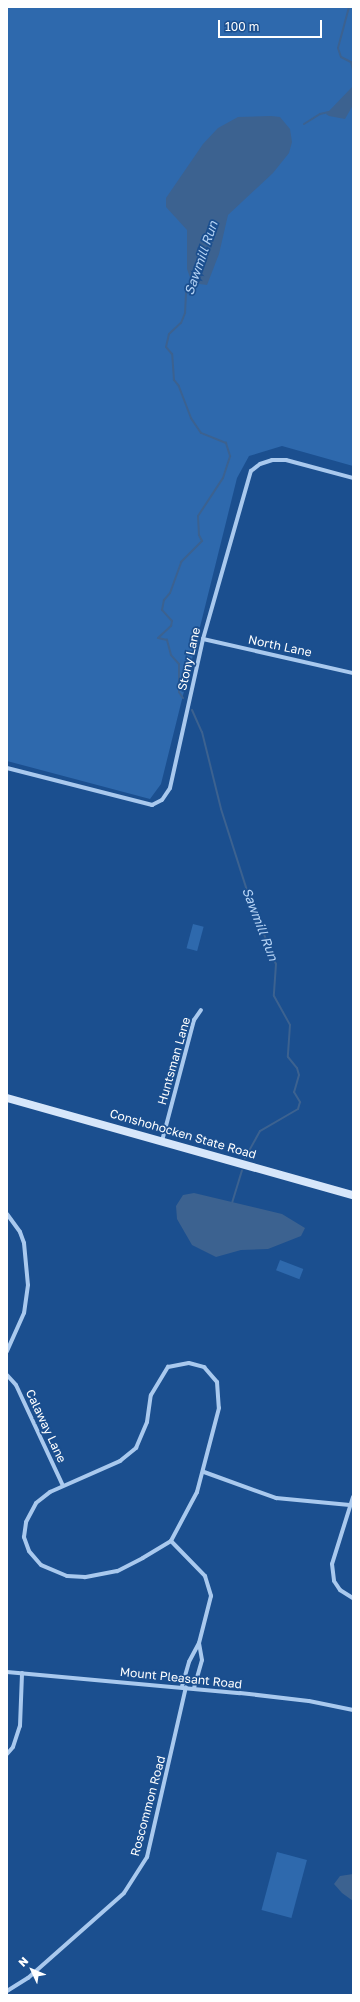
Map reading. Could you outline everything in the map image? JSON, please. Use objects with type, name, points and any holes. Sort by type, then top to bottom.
[{"type":"main road","name":"Conshohocken State Road","points":[[7,1098],[353,1195]]},
{"type":"street","name":"Stony Lane","points":[[7,768],[152,805],[162,800],[170,788],[203,639],[251,471],[260,464],[272,460],[286,460],[353,478]]},
{"type":"street","name":"North Lane","points":[[203,639],[353,673]]},
{"type":"street","name":"Huntsman Lane","points":[[162,1141],[194,1020],[201,1010]]},
{"type":"street","points":[[7,1214],[20,1232],[24,1243],[28,1285],[24,1313],[7,1351]]},
{"type":"street","points":[[189,1363],[204,1367],[217,1382],[219,1408],[204,1472],[187,1514],[171,1541],[143,1558],[117,1571],[85,1577],[67,1576],[41,1565],[29,1551],[24,1537],[26,1522],[36,1502],[63,1486],[120,1461],[136,1448],[147,1422],[151,1395],[168,1367],[189,1363]]},
{"type":"street","name":"Calaway Lane","points":[[7,1375],[16,1385],[63,1486]]},
{"type":"street","points":[[204,1472],[276,1498],[350,1505]]},
{"type":"street","points":[[353,1497],[332,1564],[334,1581],[340,1590],[353,1598]]},
{"type":"street","points":[[171,1541],[197,1565],[209,1584],[211,1596],[199,1643],[202,1660],[194,1688]]},
{"type":"street","name":"Roscommon Road","points":[[7,1991],[28,1978],[124,1893],[147,1857],[189,1662],[199,1643]]},
{"type":"street","name":"Mount Pleasant Road","points":[[7,1672],[194,1688],[309,1701],[353,1710]]},
{"type":"street","points":[[7,1754],[13,1747],[20,1726],[22,1673]]},
{"type":"shaded area","points":[[7,7],[353,7],[353,466],[282,446],[249,456],[237,478],[161,784],[150,799],[7,761]]},
{"type":"shaded area","points":[[193,924],[204,927],[197,951],[187,948]]},
{"type":"shaded area","points":[[280,1260],[303,1269],[299,1279],[276,1270]]},
{"type":"shaded area","points":[[277,1852],[307,1860],[291,1918],[261,1910]]},
{"type":"water","points":[[353,86],[353,105],[345,119],[326,114],[329,111]]},
{"type":"water","points":[[238,117],[280,117],[290,129],[292,142],[289,153],[273,173],[228,215],[219,254],[207,285],[192,283],[187,269],[187,230],[166,207],[166,198],[203,144],[218,128]]},
{"type":"water","points":[[194,1193],[282,1214],[305,1228],[301,1236],[268,1249],[241,1250],[216,1257],[192,1245],[177,1219],[176,1206],[183,1195]]},
{"type":"water","points":[[353,1874],[353,1901],[342,1893],[334,1884],[340,1876]]},
{"type":"waterway","name":"Sawmill Run","points":[[349,7],[338,48],[341,57],[351,62],[353,70]]},
{"type":"waterway","name":"Sawmill Run","points":[[304,124],[320,114],[329,112]]},
{"type":"waterway","name":"Sawmill Run","points":[[183,698],[179,692],[179,664],[171,655],[167,640],[158,638],[171,626],[172,621],[162,610],[164,600],[170,593],[181,562],[202,541],[199,535],[198,516],[223,478],[230,456],[226,443],[201,433],[191,418],[179,386],[174,380],[172,354],[166,347],[169,334],[181,323],[185,313],[186,293],[193,282]]},
{"type":"waterway","name":"Sawmill Run","points":[[192,710],[202,732],[221,809],[249,897],[276,964],[274,996],[290,1025],[288,1057],[297,1068],[299,1075],[294,1092],[300,1102],[298,1109],[260,1131],[245,1158]]},
{"type":"waterway","name":"Sawmill Run","points":[[232,1203],[242,1170]]}]
